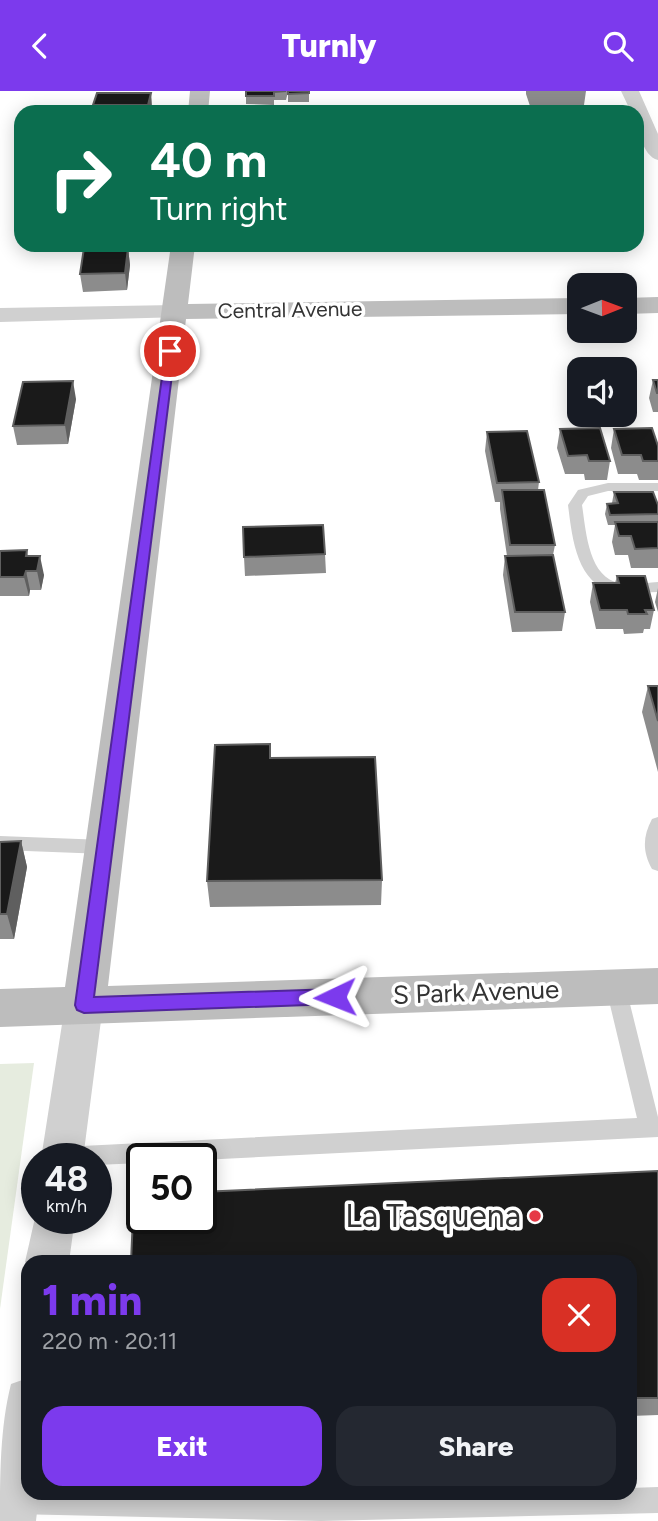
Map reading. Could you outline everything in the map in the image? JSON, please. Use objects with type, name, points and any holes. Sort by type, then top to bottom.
[{"type":"main road","points":[[84,1005],[182,252]]},
{"type":"main road","points":[[637,306],[658,305]]},
{"type":"main road","name":"Central Avenue","points":[[175,312],[567,306]]},
{"type":"main road","name":"S Park Avenue","points":[[0,1007],[658,986]]},
{"type":"street","points":[[644,122],[658,154]]},
{"type":"street","name":"Central Avenue","points":[[0,314],[175,312]]},
{"type":"street","points":[[64,1143],[84,1005]]},
{"type":"street","points":[[48,1255],[51,1234]]},
{"type":"street","points":[[13,1511],[21,1452]]},
{"type":"lane","points":[[658,487],[608,487],[583,493],[575,505],[583,550],[600,581],[614,587],[658,587]]},
{"type":"lane","points":[[658,824],[652,840],[658,864]]},
{"type":"lane","points":[[0,843],[104,847]]},
{"type":"lane","points":[[112,1155],[654,1128],[616,988]]},
{"type":"lane","points":[[13,1511],[321,1508],[658,1500]]},
{"type":"shaded area","points":[[34,1063],[0,1309],[0,1064]]},
{"type":"building","points":[[246,91],[286,91],[274,92],[274,96],[246,96]]},
{"type":"building","points":[[288,91],[309,91],[309,93],[288,94]]},
{"type":"building","points":[[97,93],[151,93],[148,105],[93,105]]},
{"type":"building","points":[[83,252],[128,252],[125,273],[80,274]]},
{"type":"building","points":[[653,380],[658,380],[658,393],[657,393]]},
{"type":"building","points":[[73,381],[65,425],[13,426],[23,382]]},
{"type":"building","points":[[600,428],[610,461],[589,461],[587,455],[568,456],[560,429]]},
{"type":"building","points":[[652,428],[658,446],[658,461],[643,461],[641,455],[622,455],[614,429]]},
{"type":"building","points":[[527,431],[539,482],[497,483],[487,432]]},
{"type":"building","points":[[502,490],[544,490],[555,545],[510,545]]},
{"type":"building","points":[[614,492],[653,492],[658,514],[610,515],[607,504],[618,503]]},
{"type":"building","points":[[615,522],[658,522],[658,548],[635,549],[631,536],[619,536]]},
{"type":"building","points":[[323,525],[325,554],[244,557],[243,527]]},
{"type":"building","points":[[27,550],[26,556],[40,556],[37,571],[26,571],[24,577],[0,577],[0,551]]},
{"type":"building","points":[[553,555],[565,612],[515,612],[505,556]]},
{"type":"building","points":[[617,576],[645,576],[654,610],[645,610],[647,614],[628,614],[627,610],[600,610],[593,583],[619,583]]},
{"type":"building","points":[[648,686],[658,686],[658,721]]},
{"type":"building","points":[[270,744],[270,758],[375,757],[382,880],[207,881],[215,745]]},
{"type":"building","points":[[21,841],[7,914],[0,914],[0,842]]},
{"type":"building","points":[[658,1171],[658,1398],[637,1398],[637,1255],[131,1255],[132,1234],[217,1234],[217,1191]]},
{"type":"place","name":"La Tasquena","points":[[535,1216]]},
{"type":"route","points":[[170,351],[84,1005],[335,997]]}]
